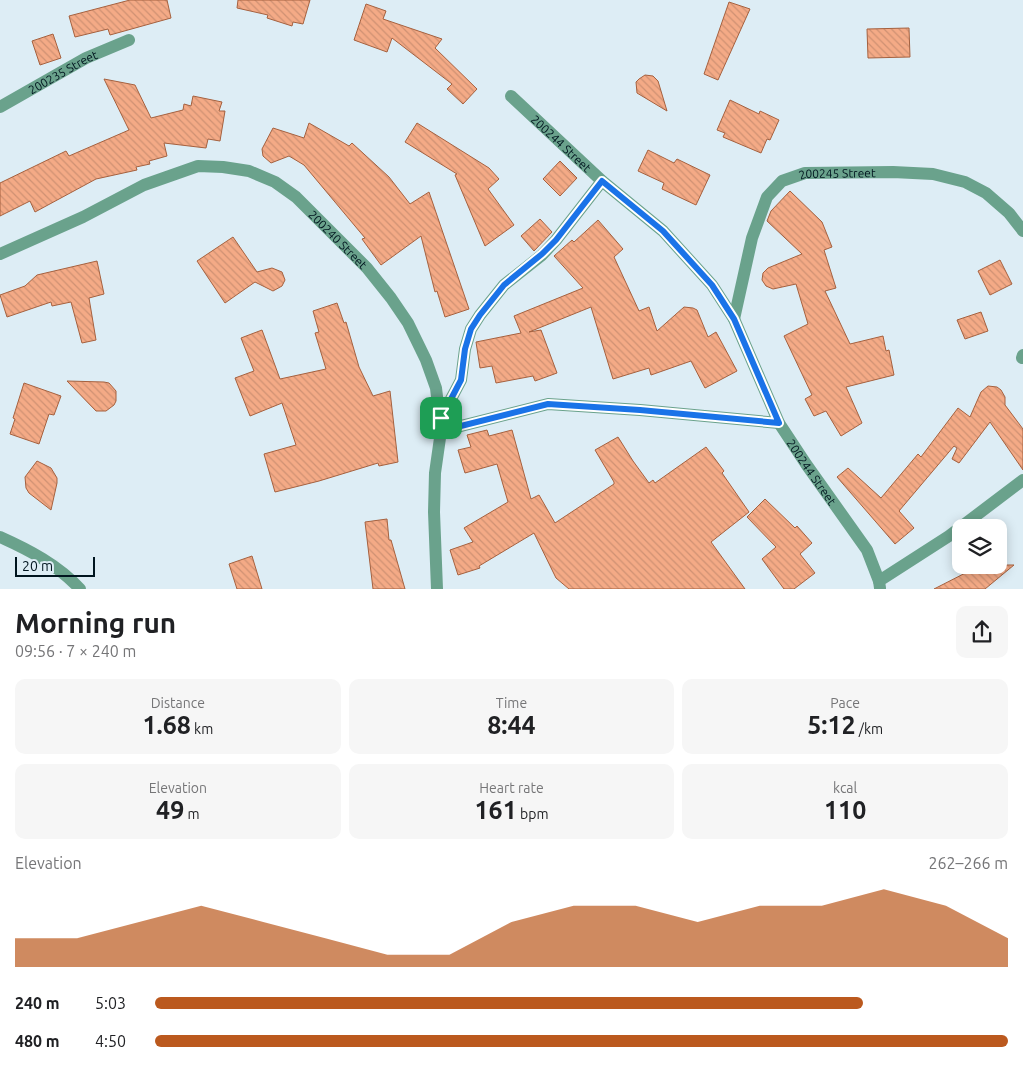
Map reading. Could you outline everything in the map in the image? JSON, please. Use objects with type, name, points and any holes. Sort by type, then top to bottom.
[{"type":"street","name":"200235 Street","points":[[0,107],[86,58],[129,40]]},
{"type":"street","name":"200244 Street","points":[[511,96],[602,181],[663,231],[712,285],[734,319],[779,423],[868,550],[880,585]]},
{"type":"street","name":"200240 Street","points":[[0,254],[83,217],[144,185],[198,166],[249,171],[275,182],[296,196],[367,268],[391,298],[408,323],[426,360],[436,388],[441,425],[435,483],[438,589]]},
{"type":"street","name":"200245 Street","points":[[734,319],[752,238],[767,198],[782,181],[805,173],[893,172],[933,174],[965,182],[986,193],[1018,223],[1023,231]]},
{"type":"street","points":[[441,425],[461,380],[465,349],[471,329],[480,315],[504,285],[556,240],[602,181]]},
{"type":"street","points":[[441,425],[548,404],[779,423]]},
{"type":"street","points":[[880,585],[1023,480]]},
{"type":"street","points":[[0,537],[34,552],[80,589]]},
{"type":"building","points":[[130,0],[167,0],[171,18],[110,35],[108,29],[75,37],[69,16]]},
{"type":"building","points":[[238,0],[310,0],[303,24],[293,22],[292,26],[267,18],[268,15],[237,8]]},
{"type":"building","points":[[729,2],[750,9],[718,80],[704,74]]},
{"type":"building","points":[[366,4],[386,11],[383,19],[442,39],[435,48],[477,89],[463,104],[447,89],[452,84],[392,38],[387,52],[354,40]]},
{"type":"building","points":[[909,28],[910,57],[868,58],[867,29]]},
{"type":"building","points":[[53,34],[61,58],[40,65],[32,41]]},
{"type":"building","points":[[645,75],[653,76],[658,81],[667,111],[637,93],[636,82]]},
{"type":"building","points":[[104,79],[135,85],[151,118],[183,110],[184,104],[191,106],[193,96],[222,102],[219,111],[225,111],[220,141],[208,139],[206,148],[164,143],[167,156],[149,161],[150,164],[136,167],[137,170],[96,179],[35,212],[30,201],[0,216],[0,183],[66,151],[69,156],[129,130]]},
{"type":"building","points":[[730,100],[759,114],[760,111],[779,120],[770,140],[767,139],[761,153],[723,137],[725,133],[717,130]]},
{"type":"building","points":[[309,123],[349,146],[352,143],[389,177],[410,204],[429,192],[469,309],[445,317],[437,291],[435,292],[421,236],[381,265],[362,239],[365,238],[304,165],[289,156],[271,163],[263,156],[262,149],[273,128],[304,138]]},
{"type":"building","points":[[417,123],[489,168],[499,179],[488,189],[514,225],[485,246],[455,175],[457,174],[405,142]]},
{"type":"building","points":[[648,150],[674,163],[677,159],[710,175],[696,205],[662,189],[664,183],[638,171]]},
{"type":"building","points":[[560,161],[577,178],[560,196],[543,179]]},
{"type":"building","points":[[790,191],[822,222],[832,247],[824,250],[836,288],[825,291],[850,344],[883,336],[886,351],[889,350],[894,375],[846,387],[862,423],[841,436],[826,411],[814,416],[805,399],[812,395],[784,336],[808,324],[796,284],[773,289],[766,286],[762,280],[763,273],[768,268],[802,254],[767,221],[771,211]]},
{"type":"building","points":[[540,219],[552,232],[534,251],[521,236]]},
{"type":"building","points":[[598,220],[623,249],[614,257],[639,311],[649,307],[657,331],[684,307],[697,310],[708,337],[716,332],[737,371],[705,388],[691,361],[651,375],[649,368],[613,379],[591,307],[529,332],[541,330],[557,373],[535,381],[533,376],[496,383],[492,366],[480,368],[476,342],[521,333],[514,316],[583,288],[554,256],[572,240],[574,242]]},
{"type":"building","points":[[233,237],[257,272],[272,268],[282,272],[285,280],[282,286],[273,291],[255,282],[225,303],[197,261]]},
{"type":"building","points":[[1000,260],[1012,284],[990,295],[978,271]]},
{"type":"building","points":[[97,261],[104,294],[89,298],[96,340],[82,343],[71,302],[52,306],[51,302],[7,317],[0,295],[25,286],[37,275]]},
{"type":"building","points":[[337,303],[344,323],[346,322],[359,367],[373,396],[390,391],[398,462],[379,466],[378,463],[275,492],[264,454],[296,445],[282,403],[250,416],[235,378],[254,371],[241,338],[262,330],[280,379],[326,369],[315,333],[319,332],[313,311]]},
{"type":"building","points":[[981,312],[988,331],[965,339],[957,320]]},
{"type":"building","points":[[67,381],[109,383],[116,391],[116,401],[106,411],[96,411]]},
{"type":"building","points":[[24,383],[61,396],[54,415],[49,414],[39,444],[10,434]]},
{"type":"building","points":[[988,386],[997,387],[1001,390],[1005,397],[1005,405],[1023,429],[1023,470],[990,422],[959,463],[952,459],[957,448],[954,446],[899,511],[914,528],[895,544],[837,477],[848,468],[881,498],[918,454],[921,457],[958,408],[970,417],[981,392]]},
{"type":"building","points":[[487,430],[489,436],[512,430],[531,499],[539,495],[555,523],[614,484],[595,450],[618,437],[649,483],[653,480],[655,483],[706,447],[724,471],[722,473],[749,512],[711,542],[745,589],[569,589],[556,578],[534,533],[479,566],[480,568],[458,575],[450,550],[473,542],[464,528],[508,502],[497,464],[465,473],[458,450],[471,447],[467,435]]},
{"type":"building","points":[[37,461],[51,468],[57,478],[51,510],[29,493],[26,488],[25,477]]},
{"type":"building","points":[[765,499],[795,528],[797,526],[812,543],[800,554],[815,573],[794,589],[784,589],[762,559],[776,547],[747,517]]},
{"type":"building","points":[[387,519],[389,540],[391,540],[405,589],[373,589],[365,522]]},
{"type":"building","points":[[252,556],[262,589],[237,589],[229,564]]},
{"type":"building","points":[[1007,565],[1014,565],[1007,571]]},
{"type":"building","points":[[963,574],[1003,574],[985,589],[934,589]]},
{"type":"route","points":[[602,181],[663,231],[712,285],[734,319],[779,423],[640,410],[548,404],[441,431],[441,418],[461,380],[465,349],[471,329],[480,315],[504,285],[556,240],[602,181]]}]
